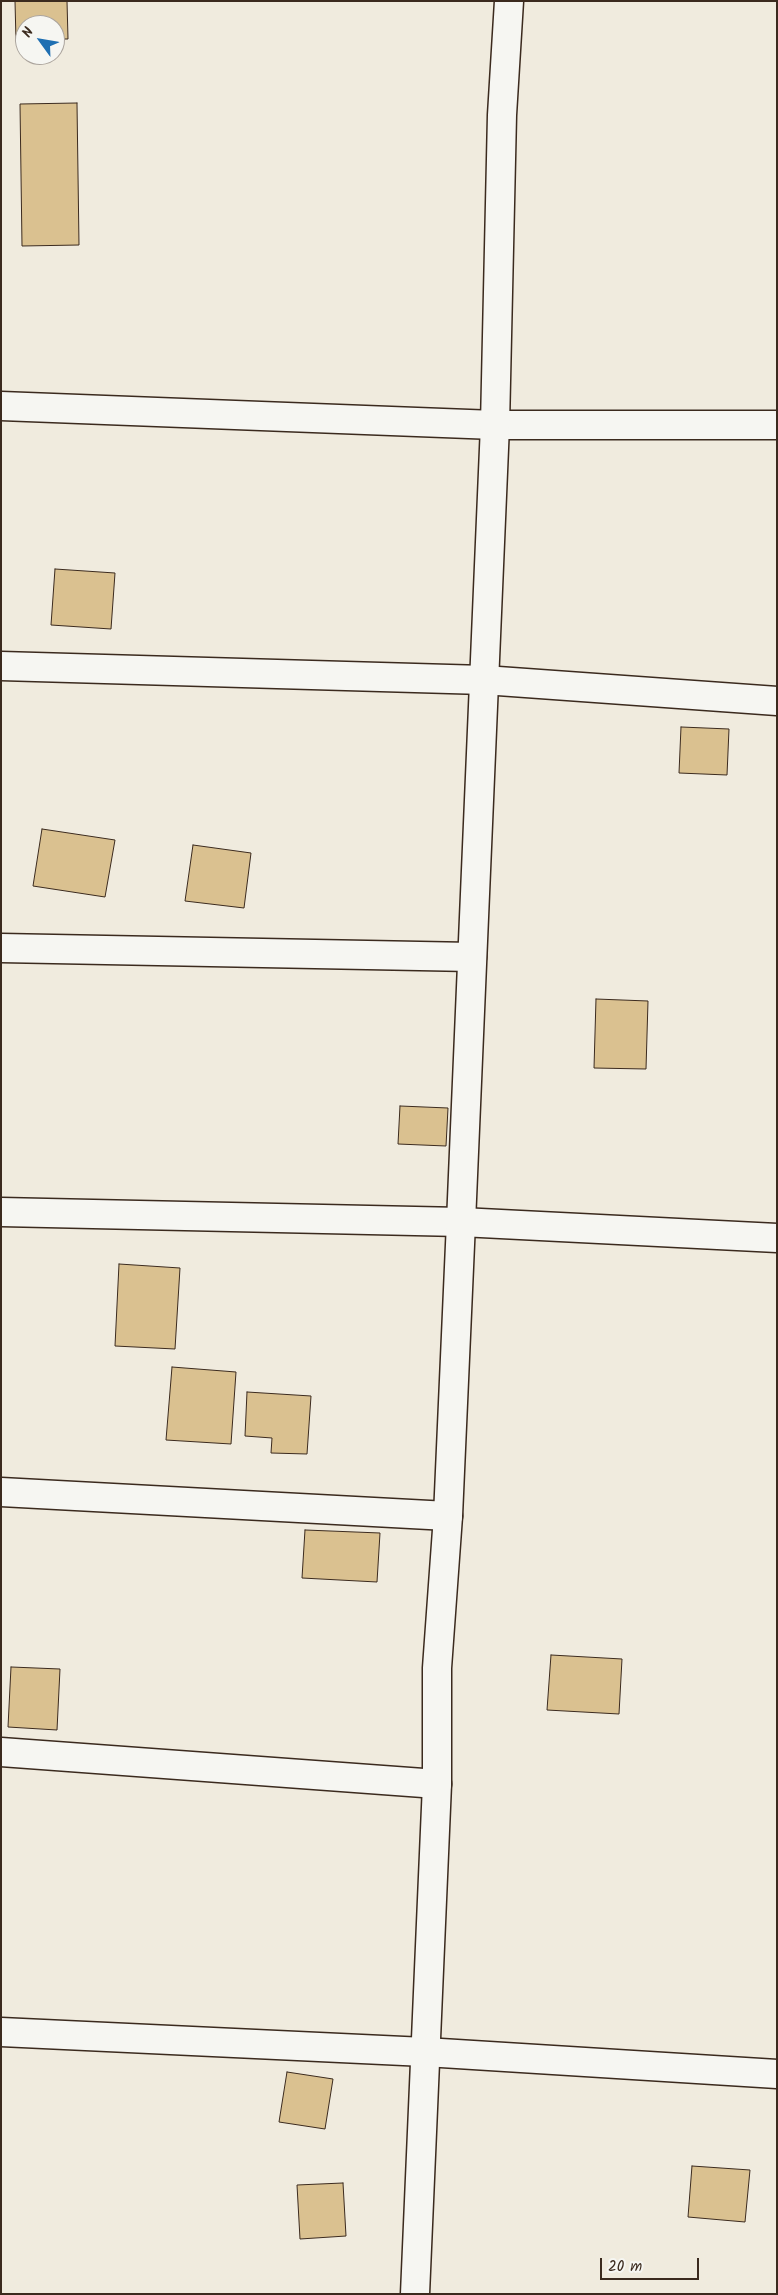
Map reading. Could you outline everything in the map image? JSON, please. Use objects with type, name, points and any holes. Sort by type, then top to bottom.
[{"type":"street","points":[[415,2294],[437,1784],[437,1668],[448,1516],[461,1222],[495,425],[502,115],[509,1]]},
{"type":"street","points":[[1,406],[495,425],[777,425]]},
{"type":"street","points":[[1,666],[484,680],[777,701]]},
{"type":"street","points":[[1,948],[472,957]]},
{"type":"street","points":[[1,1212],[461,1222],[777,1238]]},
{"type":"street","points":[[1,1492],[448,1516]]},
{"type":"street","points":[[1,1752],[437,1784]]},
{"type":"street","points":[[1,2032],[426,2052],[777,2074]]},
{"type":"building","points":[[15,1],[67,1],[68,39],[65,39],[65,15],[15,15]]},
{"type":"building","points":[[77,103],[79,245],[22,246],[20,104]]},
{"type":"building","points":[[55,569],[115,573],[111,629],[51,625]]},
{"type":"building","points":[[681,727],[729,729],[727,775],[679,773]]},
{"type":"building","points":[[42,829],[115,840],[105,897],[33,886]]},
{"type":"building","points":[[193,845],[251,853],[244,908],[185,901]]},
{"type":"building","points":[[596,999],[648,1001],[646,1069],[594,1068]]},
{"type":"building","points":[[400,1106],[448,1108],[446,1146],[398,1144]]},
{"type":"building","points":[[119,1264],[180,1268],[175,1349],[115,1346]]},
{"type":"building","points":[[172,1367],[236,1372],[231,1444],[166,1440]]},
{"type":"building","points":[[247,1392],[311,1396],[307,1454],[271,1453],[272,1438],[245,1436]]},
{"type":"building","points":[[305,1530],[380,1533],[377,1582],[302,1578]]},
{"type":"building","points":[[551,1655],[622,1659],[619,1714],[547,1710]]},
{"type":"building","points":[[11,1667],[60,1669],[57,1730],[8,1727]]},
{"type":"building","points":[[287,2072],[333,2079],[325,2129],[279,2122]]},
{"type":"building","points":[[692,2166],[750,2170],[745,2222],[688,2217]]},
{"type":"building","points":[[343,2183],[346,2236],[300,2239],[297,2185]]}]
